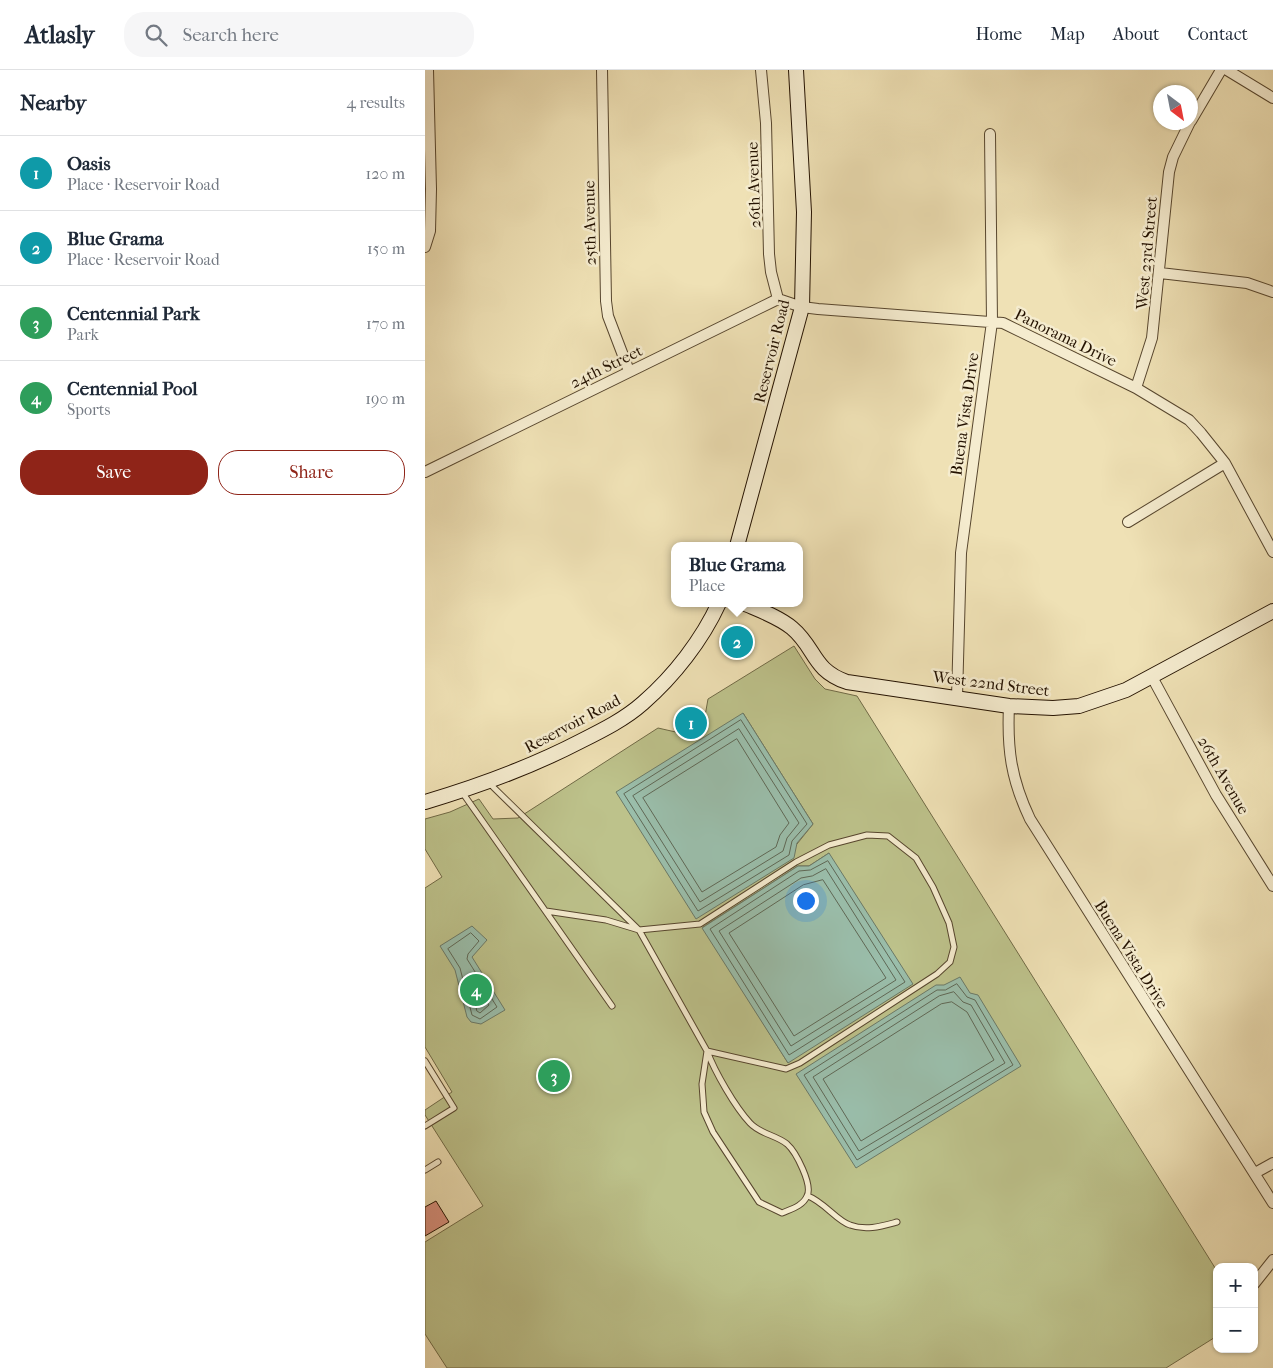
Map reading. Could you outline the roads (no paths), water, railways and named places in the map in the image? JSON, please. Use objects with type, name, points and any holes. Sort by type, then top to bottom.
[{"type":"street","points":[[425,247],[430,231],[431,197],[428,70]]},
{"type":"street","name":"25th Avenue","points":[[601,70],[607,316],[629,371]]},
{"type":"street","name":"26th Avenue","points":[[761,70],[765,124],[769,254],[771,272],[778,299]]},
{"type":"street","name":"Reservoir Road","points":[[738,542],[802,307],[804,212],[796,70]]},
{"type":"street","name":"West 23rd Street","points":[[1198,109],[1221,70]]},
{"type":"street","points":[[1227,70],[1273,98]]},
{"type":"street","name":"West 23rd Street","points":[[1137,388],[1152,338],[1169,172],[1173,158],[1186,130]]},
{"type":"street","name":"Buena Vista Drive","points":[[957,697],[961,553],[992,322],[990,134]]},
{"type":"street","points":[[1160,273],[1247,283],[1273,292]]},
{"type":"street","points":[[778,299],[802,307]]},
{"type":"street","name":"24th Street","points":[[425,472],[778,299]]},
{"type":"street","name":"Panorama Drive","points":[[802,307],[1003,323],[1137,388],[1189,420],[1225,463],[1273,552]]},
{"type":"street","points":[[1128,522],[1225,463]]},
{"type":"street","name":"Reservoir Road","points":[[425,802],[488,783],[563,751],[608,727],[642,704],[665,681],[694,646],[717,607]]},
{"type":"street","name":"West 22nd Street","points":[[751,607],[793,629],[821,668],[831,676],[847,682],[1009,706],[1053,708],[1079,706],[1101,700],[1152,677],[1273,611]]},
{"type":"street","name":"26th Avenue","points":[[1152,677],[1216,795],[1273,886]]},
{"type":"street","name":"Buena Vista Drive","points":[[1009,706],[1011,767],[1020,797],[1030,819],[1273,1203]]},
{"type":"street","points":[[1255,1173],[1273,1163]]},
{"type":"street","points":[[1258,1279],[1273,1260]]},
{"type":"lane","points":[[488,783],[639,930],[707,1051],[714,1070],[749,1123],[759,1131],[787,1144],[805,1173],[809,1188],[807,1196],[802,1203],[782,1213],[759,1202],[713,1132],[703,1112],[703,1084],[707,1051]]},
{"type":"lane","points":[[462,791],[612,1006]]},
{"type":"lane","points":[[546,911],[607,920],[639,930],[700,924],[796,862],[829,845],[867,835],[888,836],[916,858],[933,887],[949,924],[954,947],[950,962],[937,974],[800,1063],[786,1069],[707,1051]]},
{"type":"lane","points":[[425,1061],[454,1108],[425,1126]]},
{"type":"lane","points":[[425,1170],[438,1162]]},
{"type":"lane","points":[[807,1196],[819,1200],[849,1225],[875,1228],[897,1222]]},
{"type":"water","points":[[743,713],[813,824],[797,843],[794,858],[696,919],[616,792]]},
{"type":"water","points":[[829,853],[913,984],[788,1063],[702,928],[798,866],[809,866]]},
{"type":"water","points":[[472,926],[487,940],[472,957],[505,1010],[481,1024],[471,1022],[467,1017],[455,970],[440,946]]},
{"type":"water","points":[[960,977],[970,993],[978,995],[1021,1066],[856,1168],[796,1074],[936,985],[944,985]]},
{"type":"place","name":"Blue Grama","points":[[737,642]]},
{"type":"place","name":"Oasis","points":[[691,723]]},
{"type":"place","name":"Centennial Pool","points":[[476,990]]},
{"type":"place","name":"Centennial Park","points":[[554,1076]]}]
